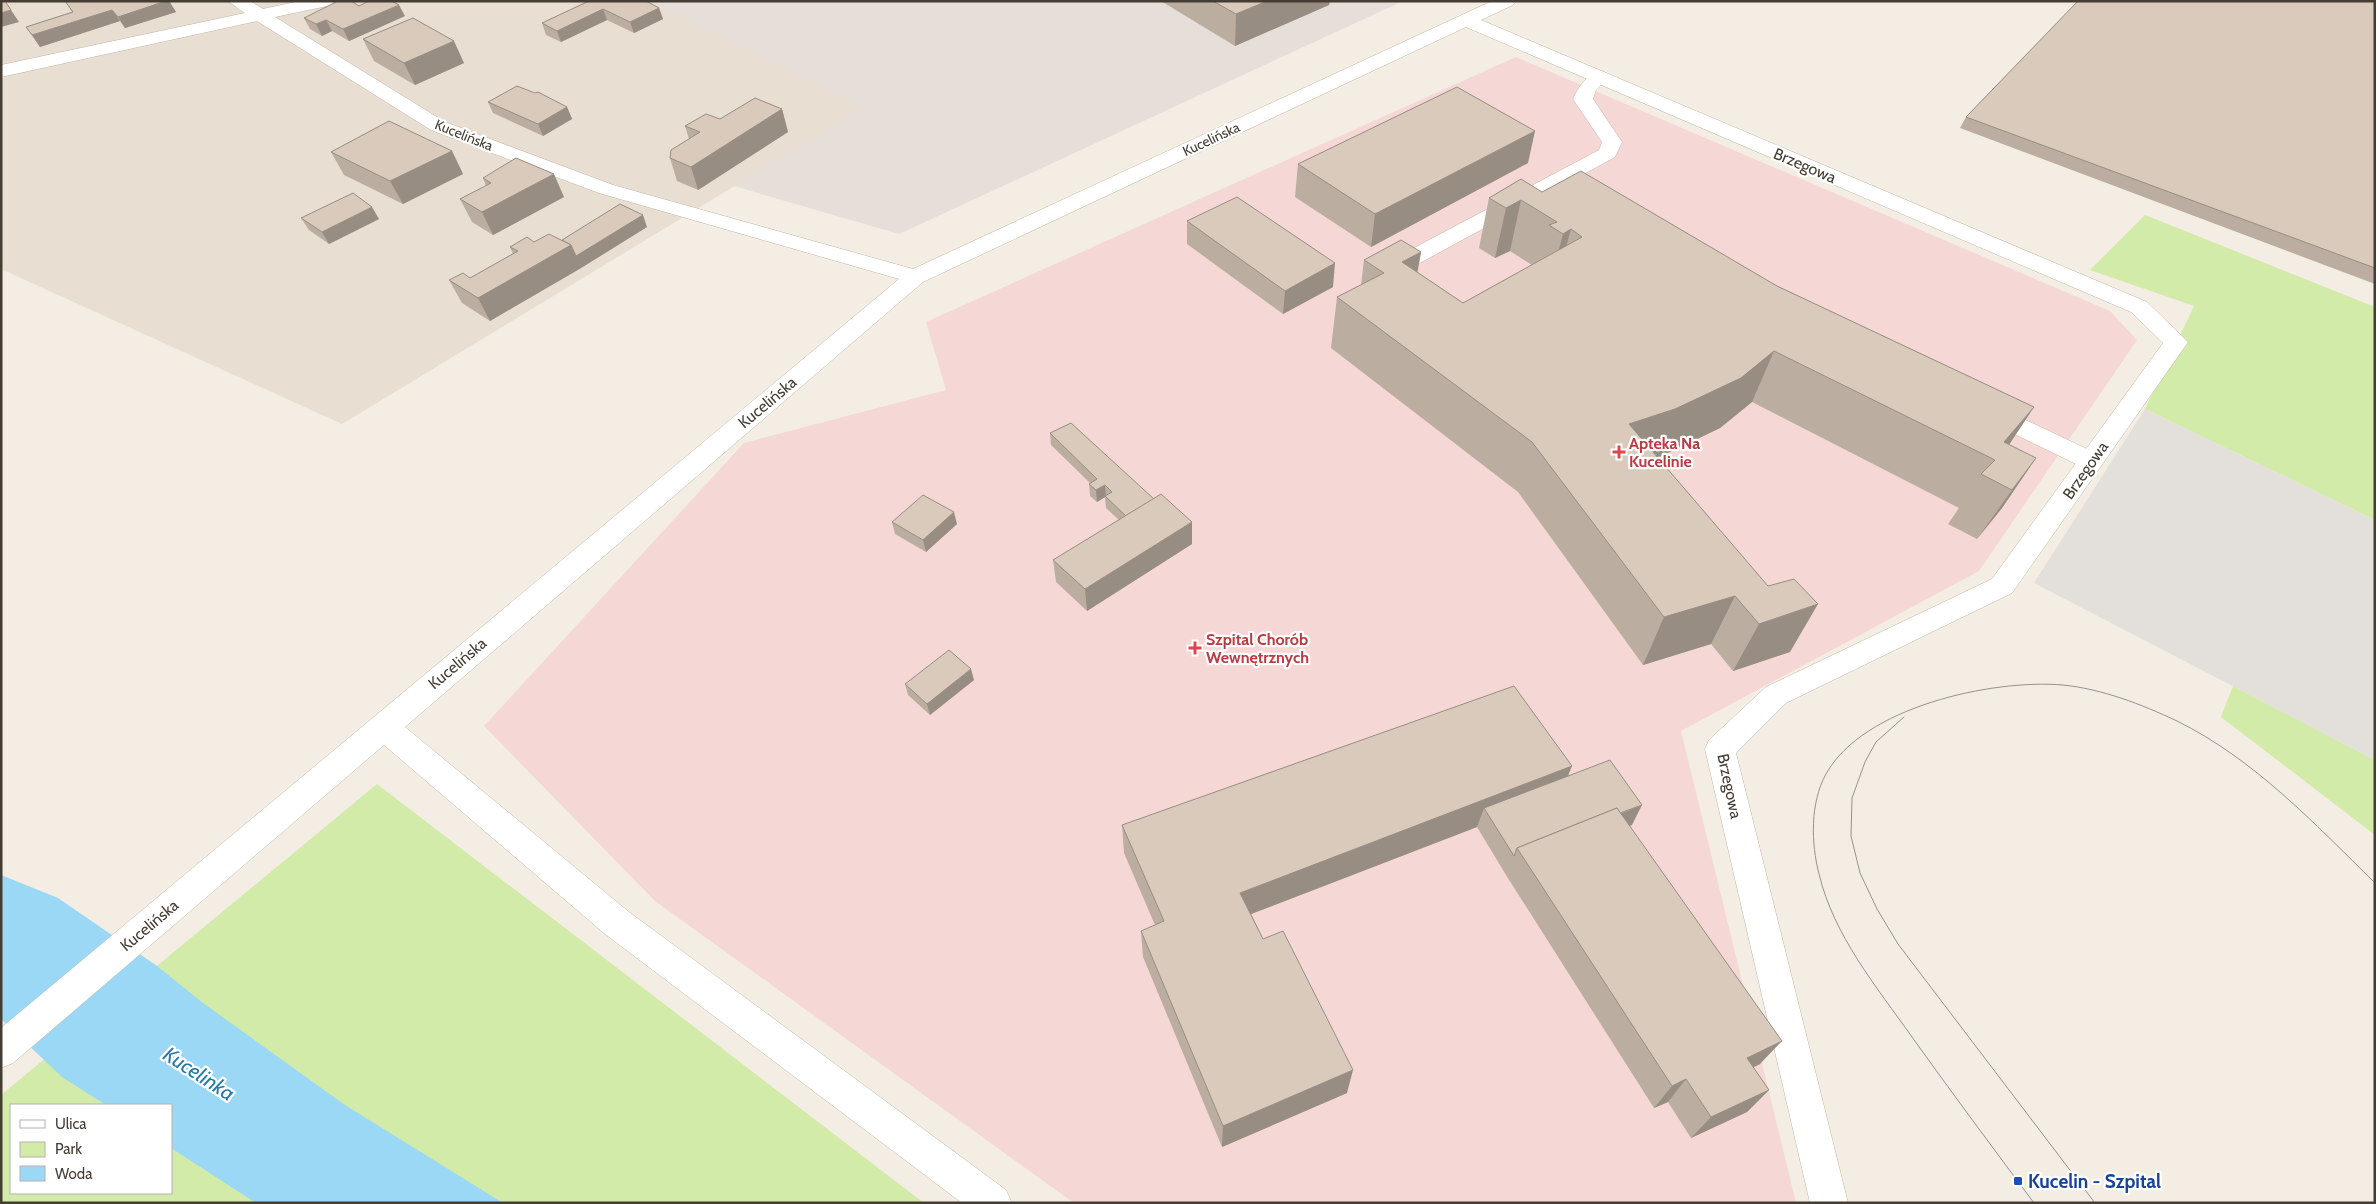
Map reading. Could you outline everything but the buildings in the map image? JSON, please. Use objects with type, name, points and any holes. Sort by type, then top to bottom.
[{"type":"street","name":"Kucelińska","points":[[237,1],[438,126],[606,189],[915,277]]},
{"type":"street","points":[[1,71],[326,1]]},
{"type":"street","name":"Kucelińska","points":[[1,1051],[915,277],[1507,1]]},
{"type":"street","name":"Brzegowa","points":[[1466,20],[2139,307],[2176,342],[2002,586],[1776,695],[1720,749],[1829,1203]]},
{"type":"street","points":[[1380,275],[1567,185],[1608,153],[1612,142],[1583,99],[1588,87],[1600,77]]},
{"type":"street","points":[[1968,400],[2091,461]]},
{"type":"street","points":[[383,726],[617,923],[993,1203]]},
{"type":"shaded area","points":[[1,1],[649,1],[865,107],[342,424],[1,269]]},
{"type":"shaded area","points":[[649,1],[1403,1],[899,234],[734,186],[864,107]]},
{"type":"shaded area","name":"Szpital Chorób Wewnętrznych","points":[[1516,57],[2110,311],[2137,340],[1979,571],[1681,731],[1796,1203],[1074,1203],[655,901],[484,726],[744,443],[946,390],[926,322]]},
{"type":"shaded area","points":[[2145,409],[2375,520],[2375,760],[2034,583]]},
{"type":"green space","points":[[2145,215],[2375,307],[2375,520],[2145,409],[2194,306],[2090,270]]},
{"type":"green space","points":[[2233,686],[2375,760],[2375,835],[2221,717]]},
{"type":"green space","points":[[377,784],[924,1203],[1,1203],[1,1095]]},
{"type":"water","name":"Kucelinka","points":[[1,875],[58,898],[157,966],[203,1003],[345,1105],[503,1203],[256,1203],[172,1149],[172,1104],[104,1104],[62,1077],[1,1019]]},
{"type":"tram line","points":[[2034,1203],[1942,1079],[1858,960],[1826,897],[1816,862],[1813,823],[1821,785],[1826,774],[1844,751],[1869,731],[1899,715],[1932,702],[1967,693],[2034,684],[2063,685],[2092,690],[2135,703],[2177,721],[2205,736],[2232,754],[2306,815],[2375,883]]},
{"type":"tram line","points":[[1904,717],[1876,742],[1865,762],[1852,798],[1851,836],[1860,873],[1877,909],[1898,944],[2095,1203]]},
{"type":"place","name":"Apteka Na Kucelinie","points":[[1619,452]]},
{"type":"place","name":"Szpital Chorób Wewnętrznych","points":[[1195,648]]},
{"type":"place","name":"Kucelin - Szpital","points":[[2018,1181]]}]
